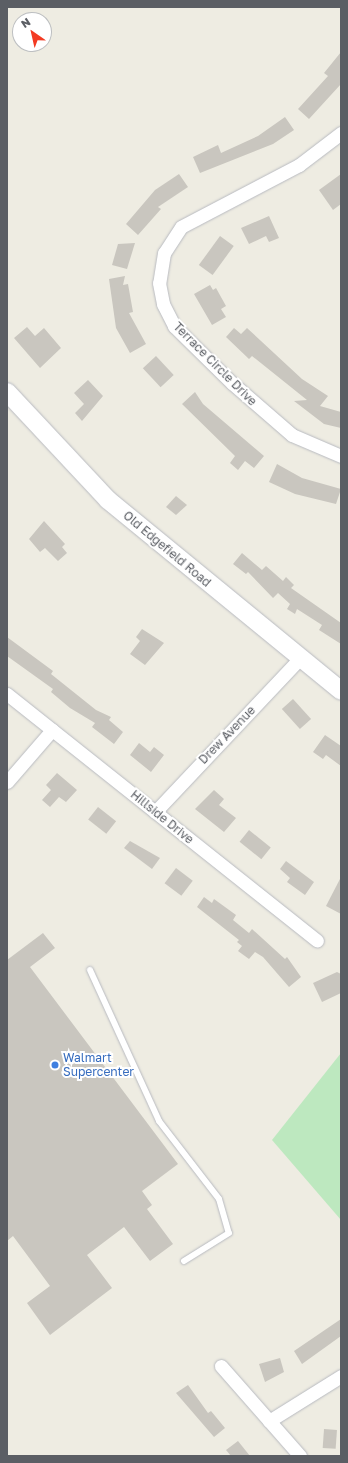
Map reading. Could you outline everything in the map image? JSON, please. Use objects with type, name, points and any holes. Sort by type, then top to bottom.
[{"type":"street","name":"Terrace Circle Drive","points":[[341,133],[299,165],[181,227],[164,253],[159,283],[163,304],[174,326],[232,383],[292,435],[341,456]]},
{"type":"street","name":"Old Edgefield Road","points":[[7,392],[108,500],[299,659],[341,691]]},
{"type":"street","name":"Drew Avenue","points":[[155,812],[299,659]]},
{"type":"street","name":"Hillside Drive","points":[[7,694],[317,941]]},
{"type":"street","points":[[7,782],[52,730]]},
{"type":"street","points":[[221,1366],[300,1456]]},
{"type":"street","points":[[269,1420],[341,1376]]},
{"type":"lane","points":[[90,970],[159,1120],[219,1199],[229,1233],[184,1261]]},
{"type":"green space","points":[[341,1053],[341,1220],[272,1140]]},
{"type":"building","points":[[341,52],[341,84],[309,119],[298,109],[328,76],[324,73]]},
{"type":"building","points":[[285,117],[294,130],[273,144],[200,173],[193,157],[218,145],[221,153],[258,136]]},
{"type":"building","points":[[179,174],[188,187],[158,207],[161,209],[138,235],[126,224],[155,190]]},
{"type":"building","points":[[341,174],[341,204],[333,210],[319,190]]},
{"type":"building","points":[[269,216],[279,238],[269,242],[266,236],[249,244],[241,228]]},
{"type":"building","points":[[220,236],[234,246],[213,275],[199,265]]},
{"type":"building","points":[[135,243],[127,269],[112,265],[118,244]]},
{"type":"building","points":[[125,276],[123,285],[128,284],[133,312],[129,313],[146,344],[130,353],[116,328],[109,279]]},
{"type":"building","points":[[210,285],[213,290],[216,288],[226,306],[221,309],[226,317],[212,325],[194,294]]},
{"type":"building","points":[[27,327],[35,336],[44,328],[61,348],[40,368],[14,338]]},
{"type":"building","points":[[234,328],[241,334],[247,328],[302,379],[328,396],[320,406],[341,412],[341,428],[324,424],[294,401],[307,400],[252,356],[249,359],[226,337]]},
{"type":"building","points":[[156,356],[174,375],[161,387],[143,368]]},
{"type":"building","points":[[88,380],[103,396],[82,421],[75,413],[84,404],[74,393]]},
{"type":"building","points":[[195,392],[203,404],[264,456],[254,468],[245,461],[238,470],[230,463],[235,456],[182,404]]},
{"type":"building","points":[[277,464],[302,478],[341,489],[336,504],[295,494],[269,482]]},
{"type":"building","points":[[176,496],[187,505],[176,515],[166,507]]},
{"type":"building","points":[[44,521],[65,544],[62,547],[67,553],[58,561],[45,548],[40,552],[29,539]]},
{"type":"building","points":[[242,553],[262,570],[266,566],[283,581],[286,577],[294,585],[291,588],[341,623],[341,644],[319,630],[322,625],[297,609],[295,614],[287,609],[290,604],[278,593],[273,598],[248,572],[246,574],[233,564]]},
{"type":"building","points":[[142,629],[164,643],[145,665],[130,654],[140,641],[136,637]]},
{"type":"building","points":[[7,637],[53,671],[51,674],[96,710],[111,717],[109,720],[123,732],[114,744],[92,727],[95,723],[70,708],[51,692],[53,689],[7,656]]},
{"type":"building","points":[[293,699],[311,719],[300,729],[282,709]]},
{"type":"building","points":[[325,735],[341,746],[341,766],[326,755],[323,759],[313,752]]},
{"type":"building","points":[[139,743],[150,752],[154,747],[164,755],[151,772],[130,755]]},
{"type":"building","points":[[57,773],[77,790],[66,802],[59,797],[50,807],[42,800],[51,790],[46,785]]},
{"type":"building","points":[[214,790],[224,799],[219,805],[236,818],[224,832],[195,809]]},
{"type":"building","points":[[98,807],[116,821],[106,834],[88,820]]},
{"type":"building","points":[[249,830],[271,848],[261,859],[240,842]]},
{"type":"building","points":[[130,841],[160,858],[152,869],[124,848]]},
{"type":"building","points":[[286,861],[314,882],[305,895],[287,882],[290,878],[280,869]]},
{"type":"building","points":[[176,868],[193,881],[181,896],[165,883]]},
{"type":"building","points":[[341,877],[341,914],[326,906]]},
{"type":"building","points":[[204,897],[212,903],[214,899],[236,915],[233,920],[249,933],[252,929],[285,959],[287,957],[301,977],[289,987],[263,957],[255,952],[249,959],[238,951],[242,946],[237,942],[239,940],[197,907]]},
{"type":"building","name":"Walmart Supercenter","points":[[43,933],[55,948],[30,967],[178,1164],[142,1191],[152,1205],[147,1209],[173,1244],[150,1261],[124,1227],[87,1255],[112,1288],[50,1335],[27,1303],[50,1286],[13,1236],[7,1241],[7,960]]},
{"type":"building","points":[[337,972],[341,974],[341,993],[322,1002],[313,983]]},
{"type":"building","points":[[341,1319],[341,1336],[302,1364],[294,1351]]},
{"type":"building","points":[[280,1358],[284,1372],[265,1382],[259,1364]]},
{"type":"building","points":[[188,1385],[208,1413],[211,1411],[225,1428],[214,1437],[176,1393]]},
{"type":"building","points":[[324,1429],[337,1430],[336,1449],[323,1448]]},
{"type":"building","points":[[238,1441],[250,1456],[231,1456],[226,1450]]},
{"type":"place","name":"Walmart Supercenter","points":[[55,1065]]}]
